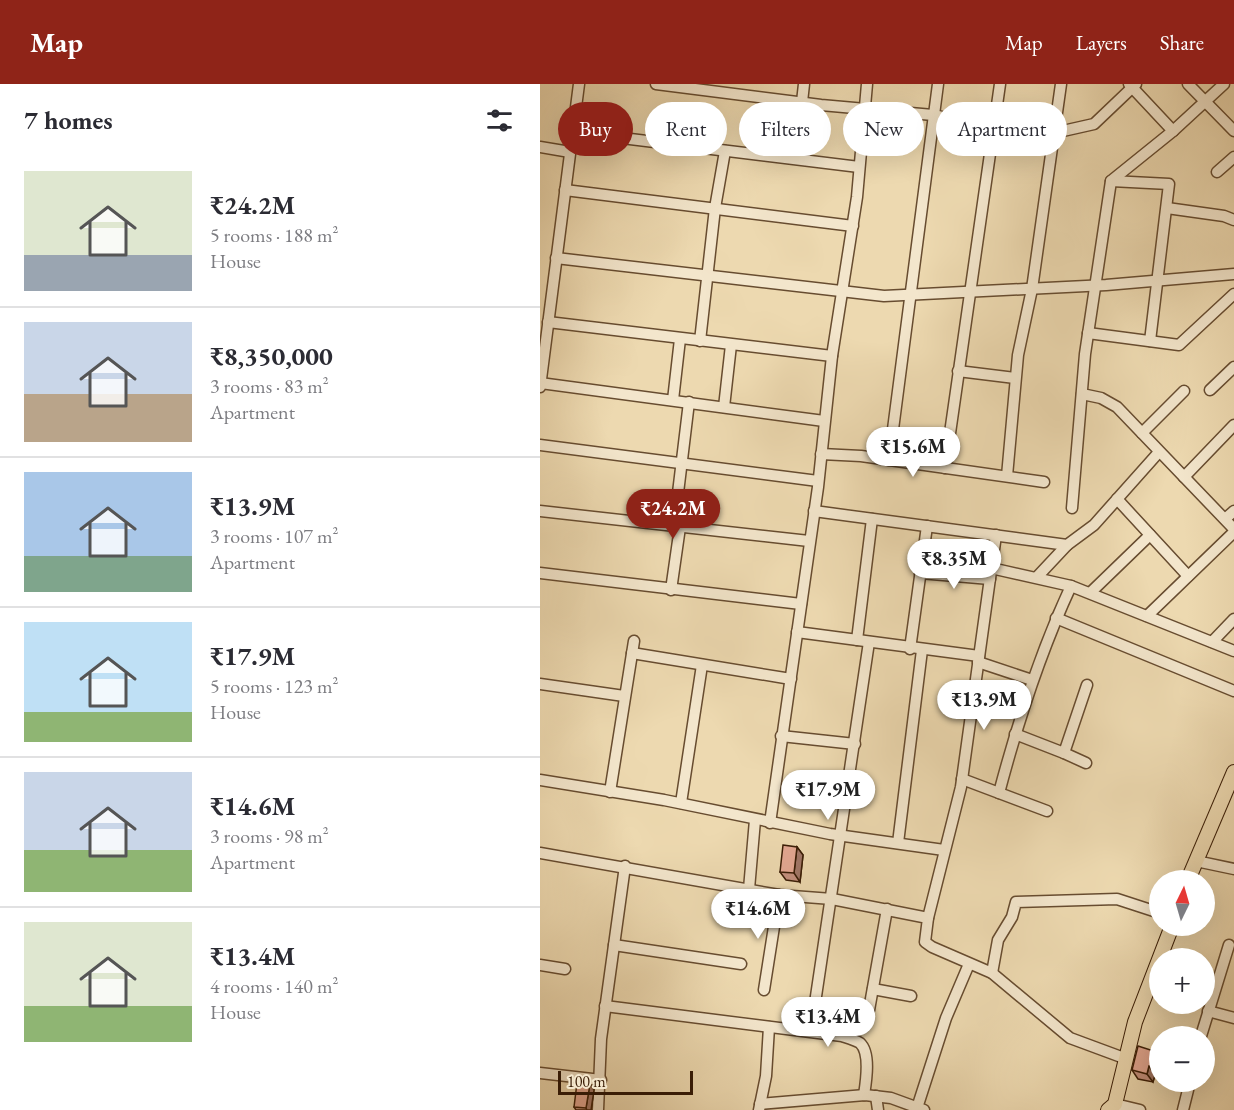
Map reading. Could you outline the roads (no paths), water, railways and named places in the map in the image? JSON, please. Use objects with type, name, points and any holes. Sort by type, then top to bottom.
[{"type":"main road","points":[[1192,870],[1229,793],[1234,772]]},
{"type":"main road","points":[[1113,1108],[1124,1058],[1168,936]]},
{"type":"street","points":[[577,102],[579,84]]},
{"type":"street","points":[[656,84],[741,90],[802,102],[804,84]]},
{"type":"street","points":[[865,102],[867,84]]},
{"type":"street","points":[[889,460],[908,294],[938,84]]},
{"type":"street","points":[[998,102],[1000,84]]},
{"type":"street","points":[[1058,102],[1060,84]]},
{"type":"street","points":[[1188,84],[1234,130]]},
{"type":"street","points":[[1072,508],[1093,286],[1111,181],[1173,131],[1224,84]]},
{"type":"street","points":[[1067,130],[1094,124],[1132,85],[1173,131]]},
{"type":"street","points":[[924,114],[936,116]]},
{"type":"street","points":[[540,147],[558,150]]},
{"type":"street","points":[[727,151],[860,167]]},
{"type":"street","points":[[540,387],[569,156]]},
{"type":"street","points":[[700,341],[706,276],[724,156]]},
{"type":"street","points":[[770,823],[861,156]]},
{"type":"street","points":[[945,468],[990,156]]},
{"type":"street","points":[[1007,476],[1015,378],[1032,289],[1051,156]]},
{"type":"street","points":[[1217,172],[1234,157]]},
{"type":"street","points":[[1111,181],[1169,184],[1150,341]]},
{"type":"street","points":[[565,190],[853,226]]},
{"type":"street","points":[[1167,208],[1224,216],[1234,220]]},
{"type":"street","points":[[556,258],[884,296],[1093,286],[1234,274]]},
{"type":"street","points":[[1088,333],[1179,345],[1234,294]]},
{"type":"street","points":[[548,322],[832,356]]},
{"type":"street","points":[[673,400],[680,339]]},
{"type":"street","points":[[724,407],[731,345]]},
{"type":"street","points":[[1210,390],[1234,367]]},
{"type":"street","points":[[958,371],[1015,378]]},
{"type":"street","points":[[540,383],[824,421]]},
{"type":"street","points":[[1142,433],[1184,391]]},
{"type":"street","points":[[1082,394],[1109,402],[1142,433],[1234,530],[1147,616]]},
{"type":"street","points":[[671,590],[681,464],[689,402]]},
{"type":"street","points":[[1184,477],[1234,425]]},
{"type":"street","points":[[540,445],[818,481]]},
{"type":"street","points":[[1037,577],[1067,545],[1094,525],[1159,452]]},
{"type":"street","points":[[821,454],[889,460],[1044,482]]},
{"type":"street","points":[[1117,499],[1188,576]]},
{"type":"street","points":[[540,511],[810,542]]},
{"type":"street","points":[[814,511],[1067,545]]},
{"type":"street","points":[[1225,519],[1234,511]]},
{"type":"street","points":[[857,640],[872,519]]},
{"type":"street","points":[[910,649],[927,526]]},
{"type":"street","points":[[1090,593],[1150,535]]},
{"type":"street","points":[[996,536],[962,779],[928,918],[925,942],[992,973],[1070,1038],[1124,1058]]},
{"type":"street","points":[[540,573],[801,604]]},
{"type":"street","points":[[920,573],[1037,577],[1090,593],[1234,651]]},
{"type":"street","points":[[999,793],[1032,680],[1071,586]]},
{"type":"street","points":[[1056,618],[1234,691]]},
{"type":"street","points":[[1212,642],[1234,619]]},
{"type":"street","points":[[797,632],[978,659],[1032,680]]},
{"type":"street","points":[[815,1003],[869,642]]},
{"type":"street","points":[[610,792],[633,647],[702,665],[791,679]]},
{"type":"street","points":[[898,843],[922,651]]},
{"type":"street","points":[[681,803],[702,665]]},
{"type":"street","points":[[540,684],[624,696]]},
{"type":"street","points":[[1064,753],[1087,685]]},
{"type":"street","points":[[1015,734],[1086,763]]},
{"type":"street","points":[[781,735],[855,744]]},
{"type":"street","points":[[962,779],[1047,810]]},
{"type":"street","points":[[540,780],[681,803],[755,820],[839,835],[944,850]]},
{"type":"street","points":[[749,889],[755,820]]},
{"type":"street","points":[[540,853],[625,866],[779,895],[832,899],[928,918]]},
{"type":"street","points":[[1196,861],[1234,869]]},
{"type":"street","points":[[598,1110],[605,1006],[625,866]]},
{"type":"street","points":[[764,990],[779,895]]},
{"type":"street","points":[[992,973],[998,940],[1012,917],[1016,902],[1117,899],[1149,909]]},
{"type":"street","points":[[869,1010],[887,909]]},
{"type":"street","points":[[614,945],[741,964]]},
{"type":"street","points":[[1215,989],[1229,945]]},
{"type":"street","points":[[769,1027],[766,1076],[760,1107],[864,1095],[876,1096],[920,1109],[946,1018],[969,964]]},
{"type":"street","points":[[540,965],[565,969]]},
{"type":"street","points":[[873,989],[911,996]]},
{"type":"street","points":[[605,1006],[842,1036],[859,1042],[862,1047],[866,1063],[864,1095]]},
{"type":"street","points":[[1215,1013],[1234,1018]]},
{"type":"street","points":[[540,1074],[601,1080]]},
{"type":"street","points":[[1183,1110],[1188,1092]]},
{"type":"street","points":[[876,1096],[878,1110]]},
{"type":"street","points":[[1113,1108],[1140,1110]]}]
